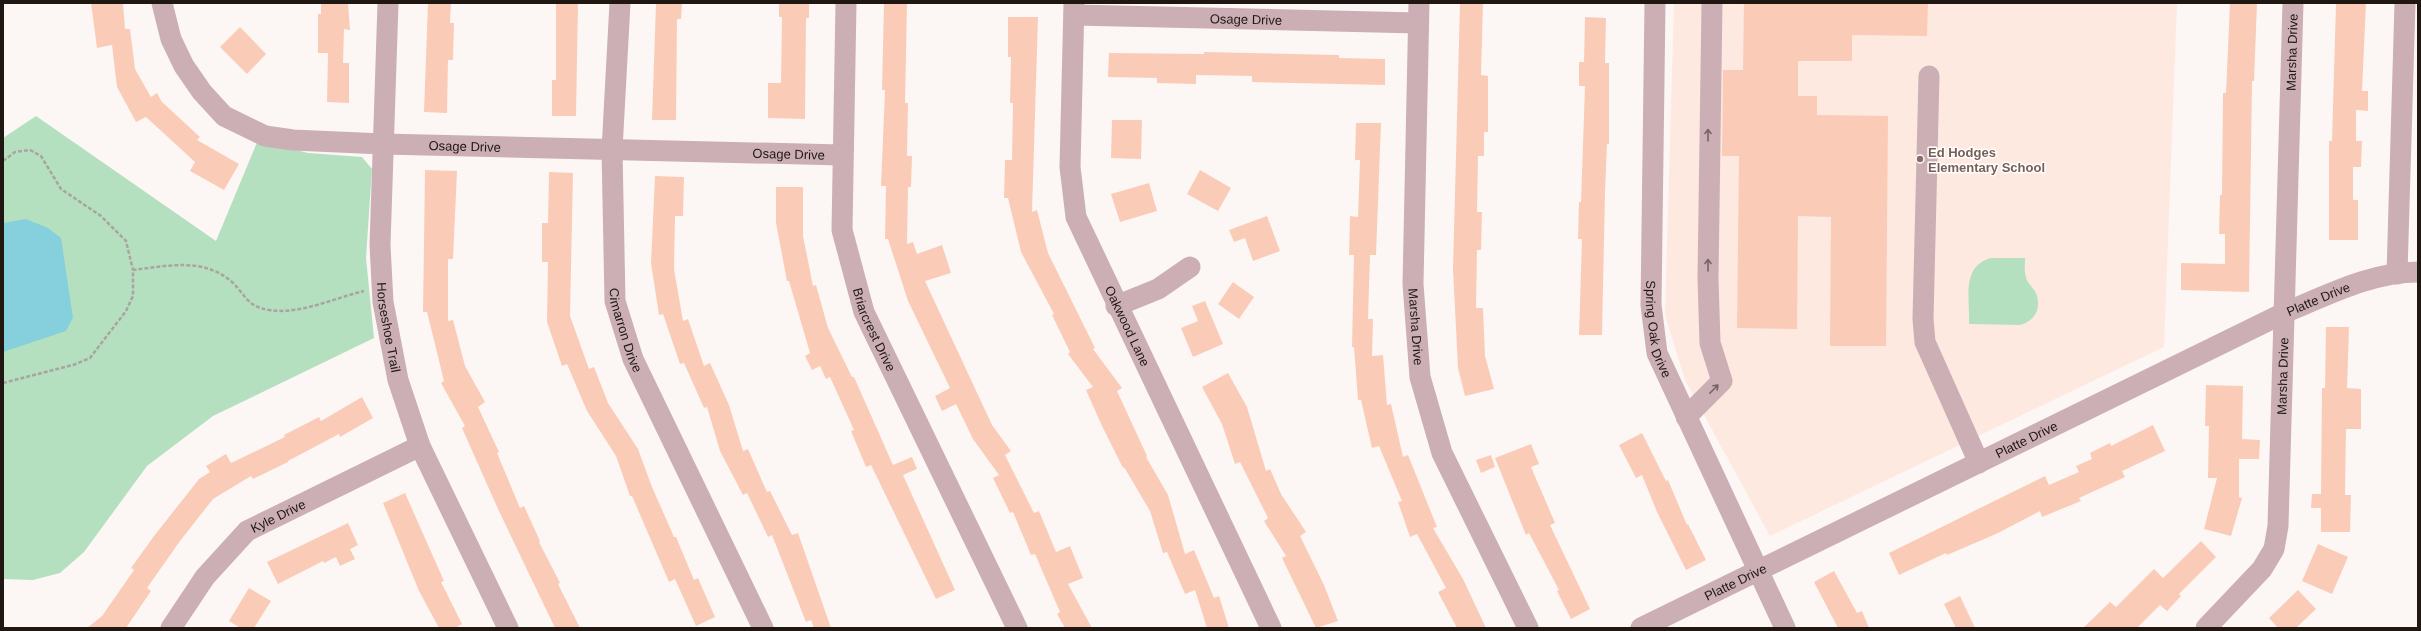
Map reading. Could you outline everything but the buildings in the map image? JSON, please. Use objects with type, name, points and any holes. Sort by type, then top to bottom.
[{"type":"street","name":"Osage Drive","points":[[162,3],[171,38],[184,66],[202,92],[224,116],[265,136],[293,140],[383,144],[842,155]]},
{"type":"street","name":"Horseshoe Trail","points":[[388,3],[380,245],[382,288],[398,380],[420,446],[508,628]]},
{"type":"street","name":"Cimarron Drive","points":[[620,3],[612,150],[615,301],[631,352],[763,628]]},
{"type":"street","name":"Briarcrest Drive","points":[[846,3],[842,155],[842,230],[864,312],[1018,628]]},
{"type":"street","name":"Spring Oak Drive","points":[[1655,3],[1651,305],[1657,354],[1785,628]]},
{"type":"street","points":[[1686,417],[1722,381],[1710,344],[1708,278],[1712,3]]},
{"type":"street","name":"Marsha Drive","points":[[2206,628],[2262,570],[2274,549],[2278,526],[2293,3]]},
{"type":"street","points":[[2397,274],[2405,3]]},
{"type":"street","name":"Osage Drive","points":[[1074,9],[1419,13]]},
{"type":"street","name":"Oakwood Lane","points":[[1074,9],[1070,167],[1076,217],[1116,306],[1271,628]]},
{"type":"street","name":"Marsha Drive","points":[[1419,13],[1413,284],[1420,378],[1442,453],[1528,628]]},
{"type":"street","points":[[1930,76],[1923,319],[1925,342],[1979,463]]},
{"type":"street","points":[[1116,306],[1158,289],[1190,267]]},
{"type":"street","name":"Platte Drive","points":[[1641,628],[2284,313],[2355,283],[2397,274],[2418,272]]},
{"type":"street","name":"Kyle Drive","points":[[171,628],[204,577],[247,531],[420,446]]},
{"type":"path","points":[[3,161],[15,152],[30,150],[41,156],[61,189],[101,216],[126,242],[133,270],[133,296],[126,311],[90,358],[73,365],[3,383]]},
{"type":"path","points":[[133,270],[189,264],[219,274],[232,283],[245,300],[269,310],[298,309],[382,288]]},
{"type":"shaded area","name":"Ed Hodges Elementary School","points":[[1674,3],[2177,3],[2164,347],[1770,536],[1685,380],[1665,315]]},
{"type":"green space","points":[[36,116],[216,241],[258,140],[308,153],[362,157],[372,169],[366,258],[374,338],[213,416],[147,466],[84,552],[60,573],[33,580],[3,579],[3,138]]},
{"type":"green space","points":[[1991,258],[2025,258],[2025,275],[2036,293],[2038,299],[2038,309],[2033,317],[2025,323],[2020,325],[1969,324],[1968,294],[1971,276],[1975,268],[1981,262]]},
{"type":"water","points":[[26,219],[48,228],[61,238],[73,318],[66,331],[3,352],[3,223]]},
{"type":"place","name":"Ed Hodges Elementary School","points":[[1920,159]]}]
